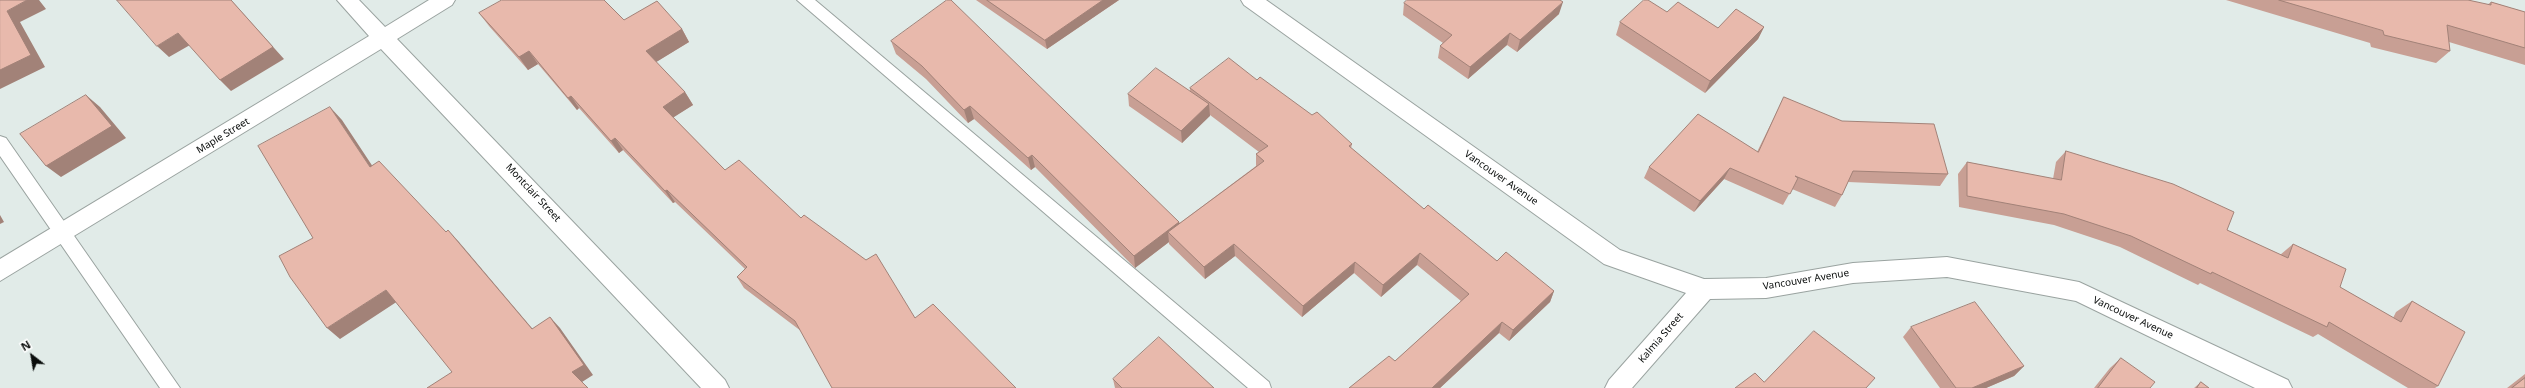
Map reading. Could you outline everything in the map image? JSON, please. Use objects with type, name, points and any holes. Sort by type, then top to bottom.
[{"type":"street","name":"Montclair Street","points":[[347,0],[384,37],[717,388]]},
{"type":"street","name":"Maple Street","points":[[0,271],[445,0]]},
{"type":"street","name":"Vancouver Avenue","points":[[1251,0],[1612,257],[1704,289],[1766,288],[1853,273],[1947,267],[2079,292],[2280,388]]},
{"type":"street","name":"Kalmia Street","points":[[1618,388],[1704,289]]},
{"type":"lane","points":[[805,0],[1262,388]]},
{"type":"lane","points":[[0,143],[171,388]]},
{"type":"building","points":[[0,0],[27,0],[7,11],[31,55],[0,70]]},
{"type":"building","points":[[117,0],[231,0],[273,47],[220,80],[178,33],[157,46]]},
{"type":"building","points":[[502,0],[604,0],[624,20],[657,1],[682,29],[646,51],[685,92],[663,107],[725,170],[739,160],[801,218],[804,215],[866,260],[876,254],[915,318],[933,304],[1016,388],[832,388],[795,321],[737,277],[747,267],[667,190],[665,191],[615,138],[611,141],[571,96],[568,98],[529,51],[519,57],[479,13]]},
{"type":"building","points":[[947,0],[951,0],[1179,222],[1134,256],[1032,155],[1028,158],[970,106],[964,110],[922,66],[891,41]]},
{"type":"building","points":[[987,0],[1103,0],[1045,40]]},
{"type":"building","points":[[1407,0],[1560,0],[1563,2],[1520,40],[1510,33],[1470,67],[1440,46],[1452,35],[1404,3]]},
{"type":"building","points":[[1644,0],[1648,0],[1667,12],[1678,2],[1718,28],[1736,9],[1764,27],[1710,81],[1620,22]]},
{"type":"building","points":[[2279,0],[2468,0],[2491,5],[2491,2],[2525,12],[2525,48],[2447,25],[2450,51],[2384,35],[2383,31]]},
{"type":"building","points":[[1229,58],[1257,80],[1260,77],[1312,115],[1317,112],[1352,144],[1349,146],[1424,209],[1428,205],[1497,261],[1506,252],[1554,291],[1513,330],[1502,322],[1432,388],[1349,388],[1389,356],[1395,361],[1469,294],[1420,253],[1383,285],[1355,262],[1303,306],[1234,244],[1204,267],[1168,232],[1264,161],[1256,154],[1268,146],[1190,88]]},
{"type":"building","points":[[1156,68],[1209,104],[1181,131],[1128,94]]},
{"type":"building","points":[[86,95],[112,126],[46,166],[20,134]]},
{"type":"building","points":[[1784,97],[1842,121],[1934,124],[1948,174],[1853,171],[1842,195],[1795,176],[1798,178],[1790,194],[1730,168],[1700,201],[1649,167],[1698,114],[1758,152]]},
{"type":"building","points":[[330,107],[370,167],[379,161],[446,232],[448,230],[532,329],[550,317],[584,365],[572,372],[588,388],[427,388],[452,372],[386,290],[327,328],[290,277],[279,256],[313,238],[258,146]]},
{"type":"building","points":[[2066,151],[2173,184],[2234,212],[2227,230],[2288,258],[2293,244],[2346,269],[2340,287],[2401,322],[2412,301],[2465,332],[2438,386],[2329,322],[2327,327],[2212,272],[2211,274],[2131,236],[2064,214],[1967,196],[1967,162],[2061,180]]},
{"type":"building","points":[[1975,302],[2024,366],[1972,388],[1956,388],[1911,327]]},
{"type":"building","points":[[1814,331],[1875,378],[1866,388],[1735,388],[1755,373],[1764,382]]},
{"type":"building","points":[[1159,337],[1214,388],[1122,388],[1113,379]]},
{"type":"building","points":[[2121,358],[2155,382],[2150,388],[2098,388]]},
{"type":"building","points":[[2525,378],[2525,388],[2512,388]]},
{"type":"building","points":[[2201,382],[2209,388],[2197,388]]}]
